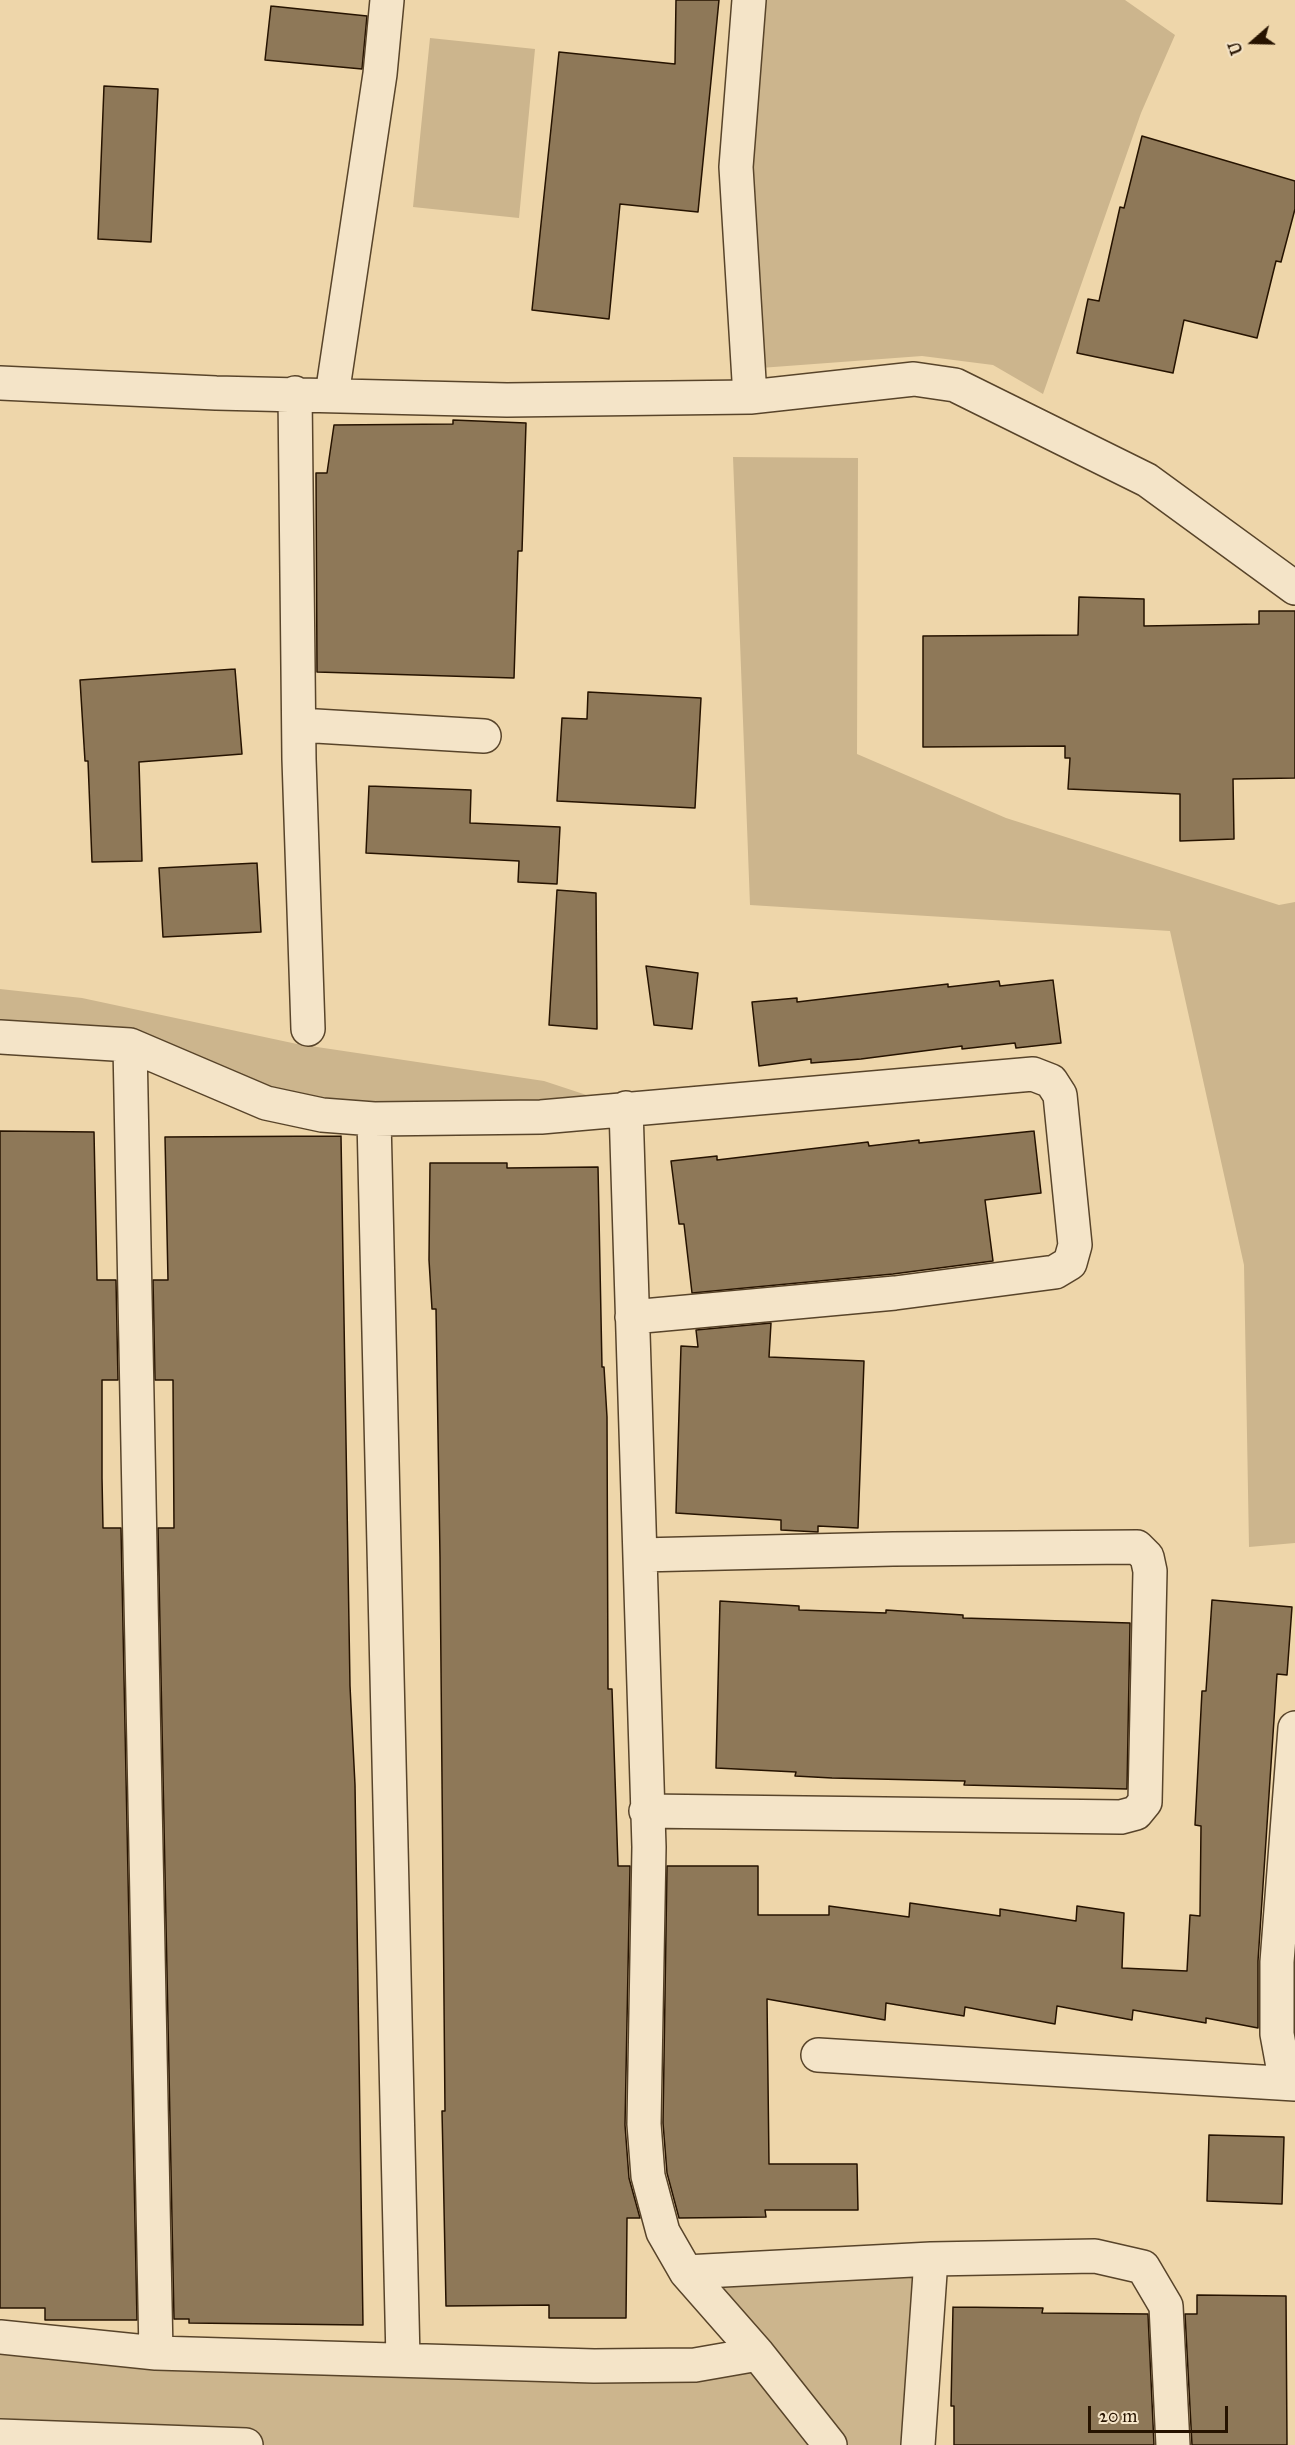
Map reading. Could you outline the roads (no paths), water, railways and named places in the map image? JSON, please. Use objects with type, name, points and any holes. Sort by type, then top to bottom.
[{"type":"street","points":[[332,395],[380,74],[387,0]]},
{"type":"street","points":[[749,0],[736,167],[750,397]]},
{"type":"street","points":[[0,383],[507,400],[750,397],[883,381],[914,380],[954,385],[1147,480],[1295,588]]},
{"type":"street","points":[[295,393],[299,724],[308,1029]]},
{"type":"street","points":[[299,724],[484,736]]},
{"type":"street","points":[[0,1037],[130,1045],[266,1103],[322,1115],[374,1119],[542,1117],[1033,1074],[1051,1081],[1060,1095],[1075,1245],[1070,1263],[1055,1272],[895,1293],[632,1317]]},
{"type":"street","points":[[130,1045],[156,2353]]},
{"type":"street","points":[[626,1108],[646,1810],[649,1847],[644,2124],[648,2176],[663,2232],[686,2272],[759,2354],[830,2445]]},
{"type":"street","points":[[374,1119],[403,2359]]},
{"type":"street","points":[[640,1556],[893,1549],[1137,1547],[1147,1557],[1150,1571],[1145,1802],[1136,1813],[1121,1817],[646,1810]]},
{"type":"street","points":[[818,2055],[1291,2084],[1277,2034],[1277,1962],[1295,1728]]},
{"type":"street","points":[[686,2272],[931,2259],[1095,2256],[1143,2267],[1166,2306],[1173,2445]]},
{"type":"street","points":[[918,2445],[931,2259]]},
{"type":"street","points":[[0,2337],[156,2353],[661,2365],[694,2364],[759,2354]]},
{"type":"street","points":[[0,2436],[113,2442],[246,2445]]}]
